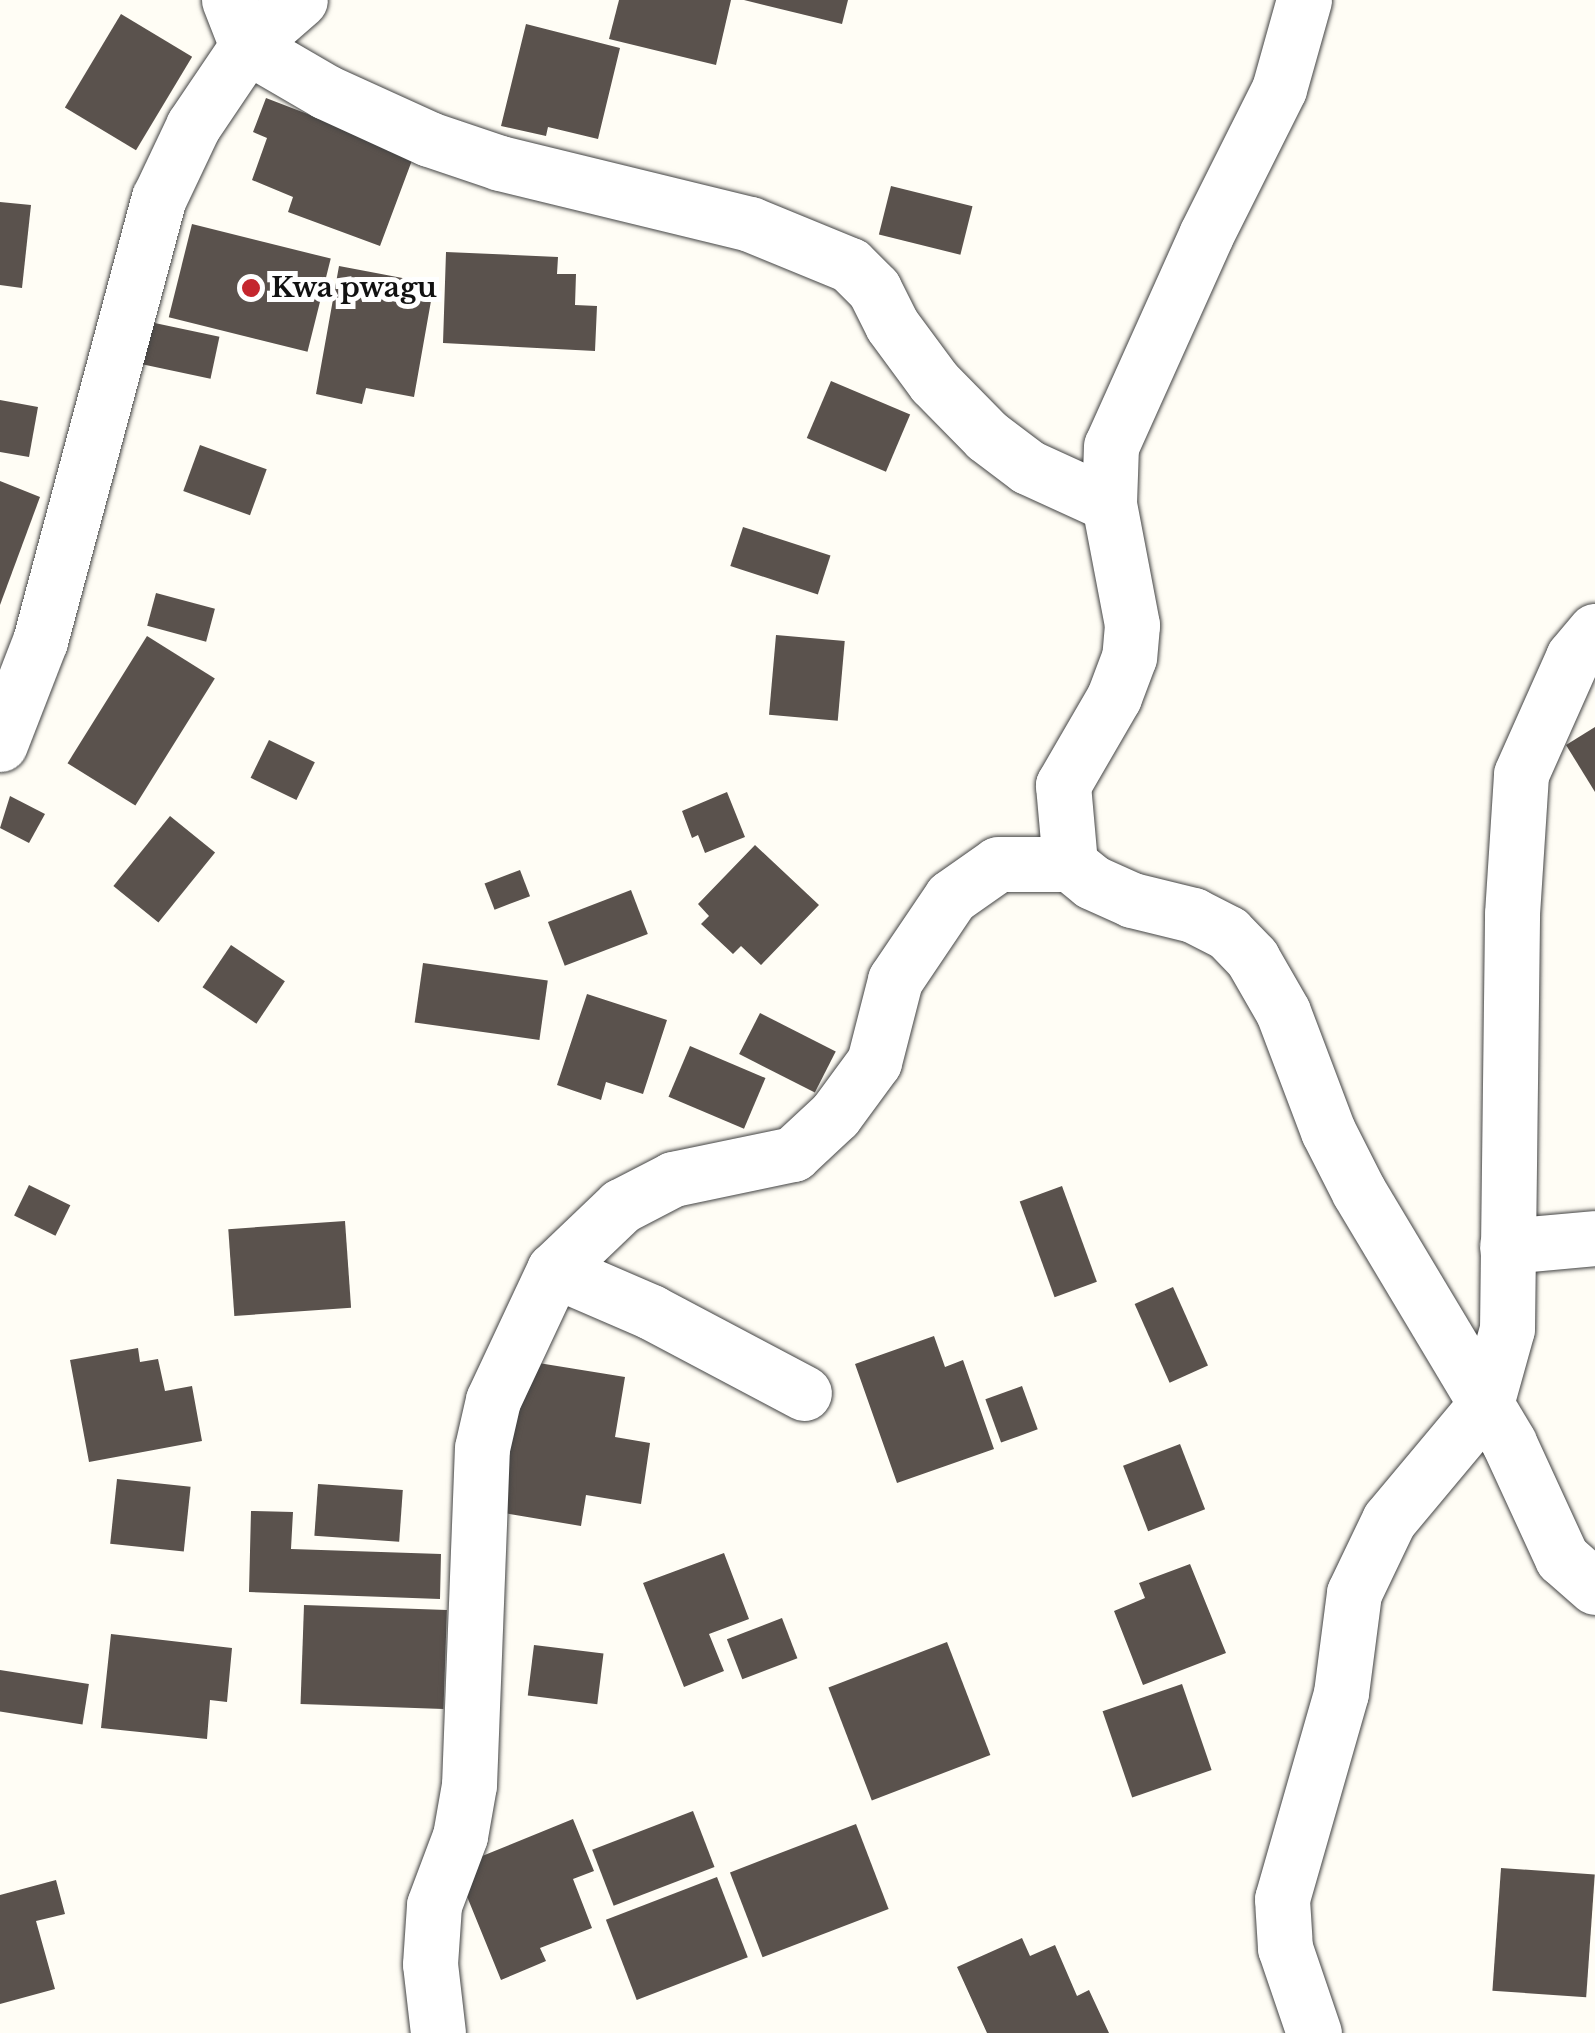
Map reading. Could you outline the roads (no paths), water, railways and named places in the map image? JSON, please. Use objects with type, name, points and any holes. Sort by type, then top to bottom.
[{"type":"street","points":[[0,744],[40,641],[158,198],[238,23],[300,0]]},
{"type":"street","points":[[1070,864],[1063,786],[1114,697],[1129,658],[1132,625],[1108,504],[1111,446],[1206,235],[1279,89],[1304,0]]},
{"type":"street","points":[[238,23],[326,92],[429,138],[500,164],[750,224],[850,265],[874,289],[892,325],[934,382],[987,436],[1028,467],[1108,504]]},
{"type":"street","points":[[1314,2033],[1285,1948],[1282,1899],[1341,1693],[1354,1593],[1388,1520],[1486,1404],[1507,1329],[1512,914],[1520,774],[1573,657],[1595,631]]},
{"type":"street","points":[[438,2033],[430,1964],[434,1905],[460,1836],[469,1784],[482,1448],[493,1400],[554,1270],[621,1206],[673,1180],[792,1154],[835,1115],[874,1062],[895,980],[950,897],[998,864],[1070,864],[1092,882],[1132,900],[1193,916],[1228,933],[1252,958],[1284,1012],[1328,1131],[1359,1192],[1509,1443],[1562,1558],[1595,1587]]},
{"type":"street","points":[[1507,1246],[1595,1238]]},
{"type":"street","points":[[554,1270],[651,1312],[804,1393]]},
{"type":"place","name":"Kwa pwagu","points":[[251,288]]}]
